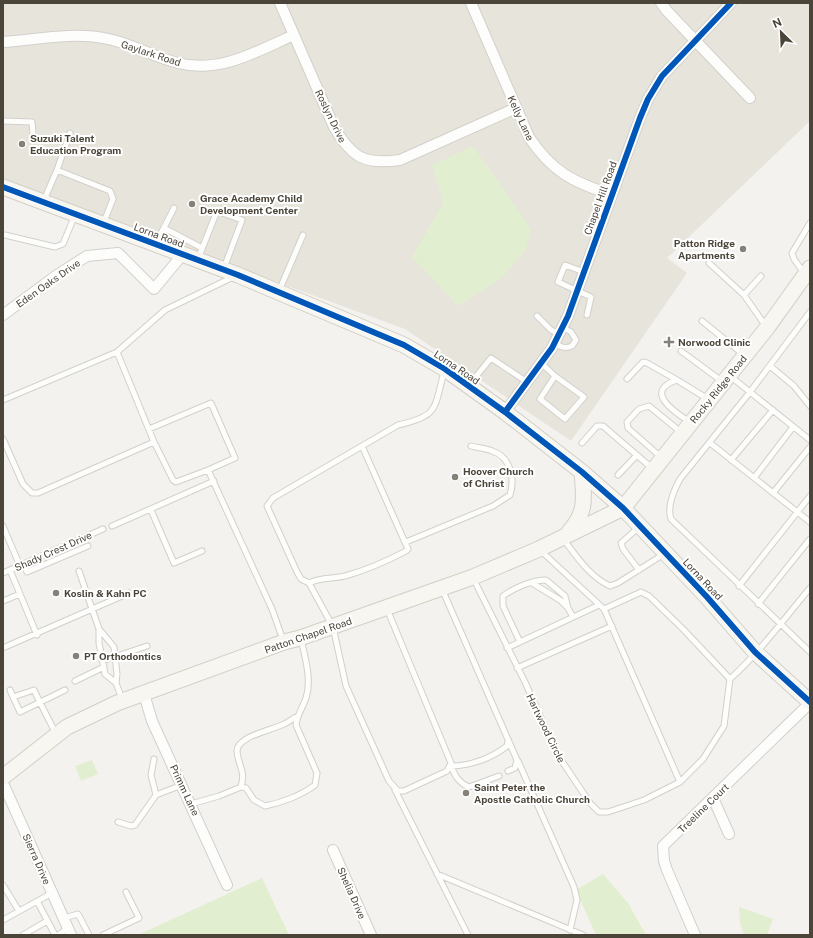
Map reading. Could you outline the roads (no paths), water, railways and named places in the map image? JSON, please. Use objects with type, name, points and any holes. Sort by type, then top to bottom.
[{"type":"street","name":"Roslyn Drive","points":[[280,3],[334,128],[350,151],[370,162],[382,163],[400,160],[516,108]]},
{"type":"street","name":"Kelly Lane","points":[[471,3],[529,137],[539,152],[563,175],[581,184],[612,195]]},
{"type":"street","points":[[661,3],[750,98]]},
{"type":"street","name":"Chapel Hill Road","points":[[505,412],[541,363],[559,335],[577,292],[640,118],[654,87],[675,61],[732,3]]},
{"type":"street","name":"Gaylark Road","points":[[3,42],[79,36],[104,38],[178,63],[196,66],[219,65],[240,59],[294,36]]},
{"type":"street","name":"Lorna Road","points":[[3,187],[156,244],[194,254],[223,269],[404,345],[445,369],[505,412],[582,472],[623,508],[755,652],[810,702]]},
{"type":"street","name":"Eden Oaks Drive","points":[[3,315],[56,275],[87,256],[118,253],[154,289],[194,254]]},
{"type":"street","name":"Rocky Ridge Road","points":[[623,508],[809,274]]},
{"type":"street","points":[[564,537],[579,521],[584,500],[582,472]]},
{"type":"street","name":"Patton Chapel Road","points":[[3,777],[66,727],[123,701],[284,642],[333,627],[473,577],[539,549],[623,508]]},
{"type":"street","name":"Primm Lane","points":[[144,694],[152,721],[227,885]]},
{"type":"street","name":"Treeline Court","points":[[695,935],[667,870],[664,861],[663,846],[810,702]]},
{"type":"street","name":"Sierra Drive","points":[[3,784],[68,927]]},
{"type":"street","points":[[713,798],[729,834]]},
{"type":"street","name":"Shelia Drive","points":[[333,850],[371,935]]},
{"type":"lane","points":[[3,121],[32,122],[33,133]]},
{"type":"lane","points":[[43,202],[57,170],[70,133]]},
{"type":"lane","points":[[57,170],[110,191],[113,200],[103,224]]},
{"type":"lane","points":[[156,244],[174,208]]},
{"type":"lane","points":[[164,228],[194,254],[216,211],[242,220],[223,269]]},
{"type":"lane","points":[[5,235],[55,247],[63,244],[76,214]]},
{"type":"lane","points":[[809,274],[794,259],[792,253],[810,223]]},
{"type":"lane","points":[[279,292],[303,236]]},
{"type":"lane","points":[[709,263],[744,295],[767,328]]},
{"type":"lane","points":[[584,272],[565,265],[558,282],[577,292],[591,297],[587,315]]},
{"type":"lane","points":[[3,400],[117,352],[165,310],[238,275]]},
{"type":"lane","points":[[744,295],[761,276]]},
{"type":"lane","points":[[810,312],[750,392],[680,479],[675,488],[669,513],[671,519],[739,586],[810,652]]},
{"type":"lane","points":[[537,316],[551,330],[559,335]]},
{"type":"lane","points":[[702,320],[745,356]]},
{"type":"lane","points":[[681,351],[750,392],[810,440]]},
{"type":"lane","points":[[117,352],[154,442],[173,480],[176,482],[235,458],[211,403],[149,429]]},
{"type":"lane","points":[[468,386],[491,358],[527,382]]},
{"type":"lane","points":[[627,379],[643,362],[647,363],[709,400]]},
{"type":"lane","points":[[541,363],[555,376],[584,397],[566,419],[540,399],[555,376]]},
{"type":"lane","points":[[770,366],[794,386],[810,406]]},
{"type":"lane","points":[[445,369],[435,404],[430,414],[415,422],[398,425],[273,498],[267,506],[296,572],[301,579],[309,583],[333,627],[346,686],[393,787],[468,935]]},
{"type":"lane","points":[[677,380],[664,387],[661,391],[662,397],[678,414],[687,428]]},
{"type":"lane","points":[[658,464],[628,428],[627,422],[639,409],[649,406],[687,428]]},
{"type":"lane","points":[[731,460],[773,410]]},
{"type":"lane","points":[[582,443],[597,426],[600,425],[637,455],[658,464]]},
{"type":"lane","points":[[754,478],[793,426]]},
{"type":"lane","points":[[3,439],[23,484],[32,493],[38,493],[154,442]]},
{"type":"lane","points":[[710,443],[810,522]]},
{"type":"lane","points":[[309,583],[326,577],[350,575],[384,562],[406,551],[408,548],[362,446]]},
{"type":"lane","points":[[406,542],[493,506],[510,495],[512,477],[507,462],[492,450],[471,446]]},
{"type":"lane","points":[[773,492],[810,447]]},
{"type":"lane","points":[[618,475],[637,455]]},
{"type":"lane","points":[[208,470],[272,609],[284,642]]},
{"type":"lane","points":[[112,526],[214,481]]},
{"type":"lane","points":[[739,586],[810,496]]},
{"type":"lane","points":[[151,510],[174,563],[202,551]]},
{"type":"lane","points":[[3,526],[27,572],[88,546]]},
{"type":"lane","points":[[639,570],[623,549],[621,543],[640,526]]},
{"type":"lane","name":"Shady Crest Drive","points":[[3,573],[104,529]]},
{"type":"lane","points":[[564,537],[598,581],[610,586],[618,583],[665,553]]},
{"type":"lane","points":[[758,604],[810,540]]},
{"type":"lane","points":[[539,549],[604,609],[680,782]]},
{"type":"lane","points":[[10,570],[37,635]]},
{"type":"lane","points":[[80,571],[99,629],[102,661],[105,674],[116,683]]},
{"type":"lane","name":"Hartwood Circle","points":[[473,577],[525,682],[557,754],[590,803],[599,812],[608,812],[644,800],[680,782],[703,759],[724,726],[730,679]]},
{"type":"lane","points":[[520,642],[503,606],[503,596],[509,592],[532,583],[546,580],[557,587],[565,596],[568,608],[573,617]]},
{"type":"lane","points":[[532,583],[560,600],[568,608]]},
{"type":"lane","points":[[442,588],[504,727],[508,741],[574,887],[577,900],[570,930]]},
{"type":"lane","points":[[604,609],[641,592],[649,596],[683,628],[730,679],[746,664],[755,652],[781,625],[810,588]]},
{"type":"lane","points":[[5,648],[129,593]]},
{"type":"lane","points":[[3,600],[20,594]]},
{"type":"lane","points":[[507,648],[599,605]]},
{"type":"lane","points":[[387,608],[450,766],[456,777],[462,784],[469,787],[499,776]]},
{"type":"lane","points":[[517,668],[612,626]]},
{"type":"lane","points":[[99,629],[114,647],[117,674],[116,683],[123,701]]},
{"type":"lane","points":[[191,804],[219,796],[240,787],[246,788],[254,800],[265,806],[281,802],[310,789],[315,785],[317,773],[296,725],[306,697],[308,680],[307,667],[300,638]]},
{"type":"lane","points":[[102,661],[148,646]]},
{"type":"lane","points":[[74,681],[104,667]]},
{"type":"lane","points":[[10,690],[20,712],[65,690]]},
{"type":"lane","points":[[14,697],[34,690],[56,735]]},
{"type":"lane","points":[[240,787],[244,777],[237,751],[241,742],[247,738],[284,724],[299,715]]},
{"type":"lane","points":[[450,766],[467,764],[487,758],[507,746],[508,741]]},
{"type":"lane","points":[[154,759],[151,776],[156,794]]},
{"type":"lane","points":[[508,771],[515,768],[517,760]]},
{"type":"lane","points":[[393,787],[398,791],[404,791],[447,771],[450,766]]},
{"type":"lane","points":[[118,822],[131,826],[135,825],[156,794],[182,785]]},
{"type":"lane","points":[[437,874],[583,935]]},
{"type":"lane","points":[[3,884],[19,911]]},
{"type":"lane","points":[[103,935],[139,918],[126,892]]},
{"type":"lane","points":[[3,920],[52,893]]},
{"type":"lane","points":[[37,901],[55,935]]},
{"type":"lane","points":[[58,935],[68,927],[78,914],[89,935]]},
{"type":"lane","points":[[23,935],[47,921]]},
{"type":"place","name":"Suzuki Talent Education Program","points":[[22,144]]},
{"type":"place","name":"Grace Academy Child Development Center","points":[[192,204]]},
{"type":"place","name":"Patton Ridge Apartments","points":[[743,249]]},
{"type":"place","name":"Norwood Clinic","points":[[669,342]]},
{"type":"place","name":"Hoover Church of Christ","points":[[455,477]]},
{"type":"place","name":"Koslin & Kahn PC","points":[[56,593]]},
{"type":"place","name":"PT Orthodontics","points":[[76,656]]},
{"type":"place","name":"Saint Peter the Apostle Catholic Church","points":[[466,793]]}]
